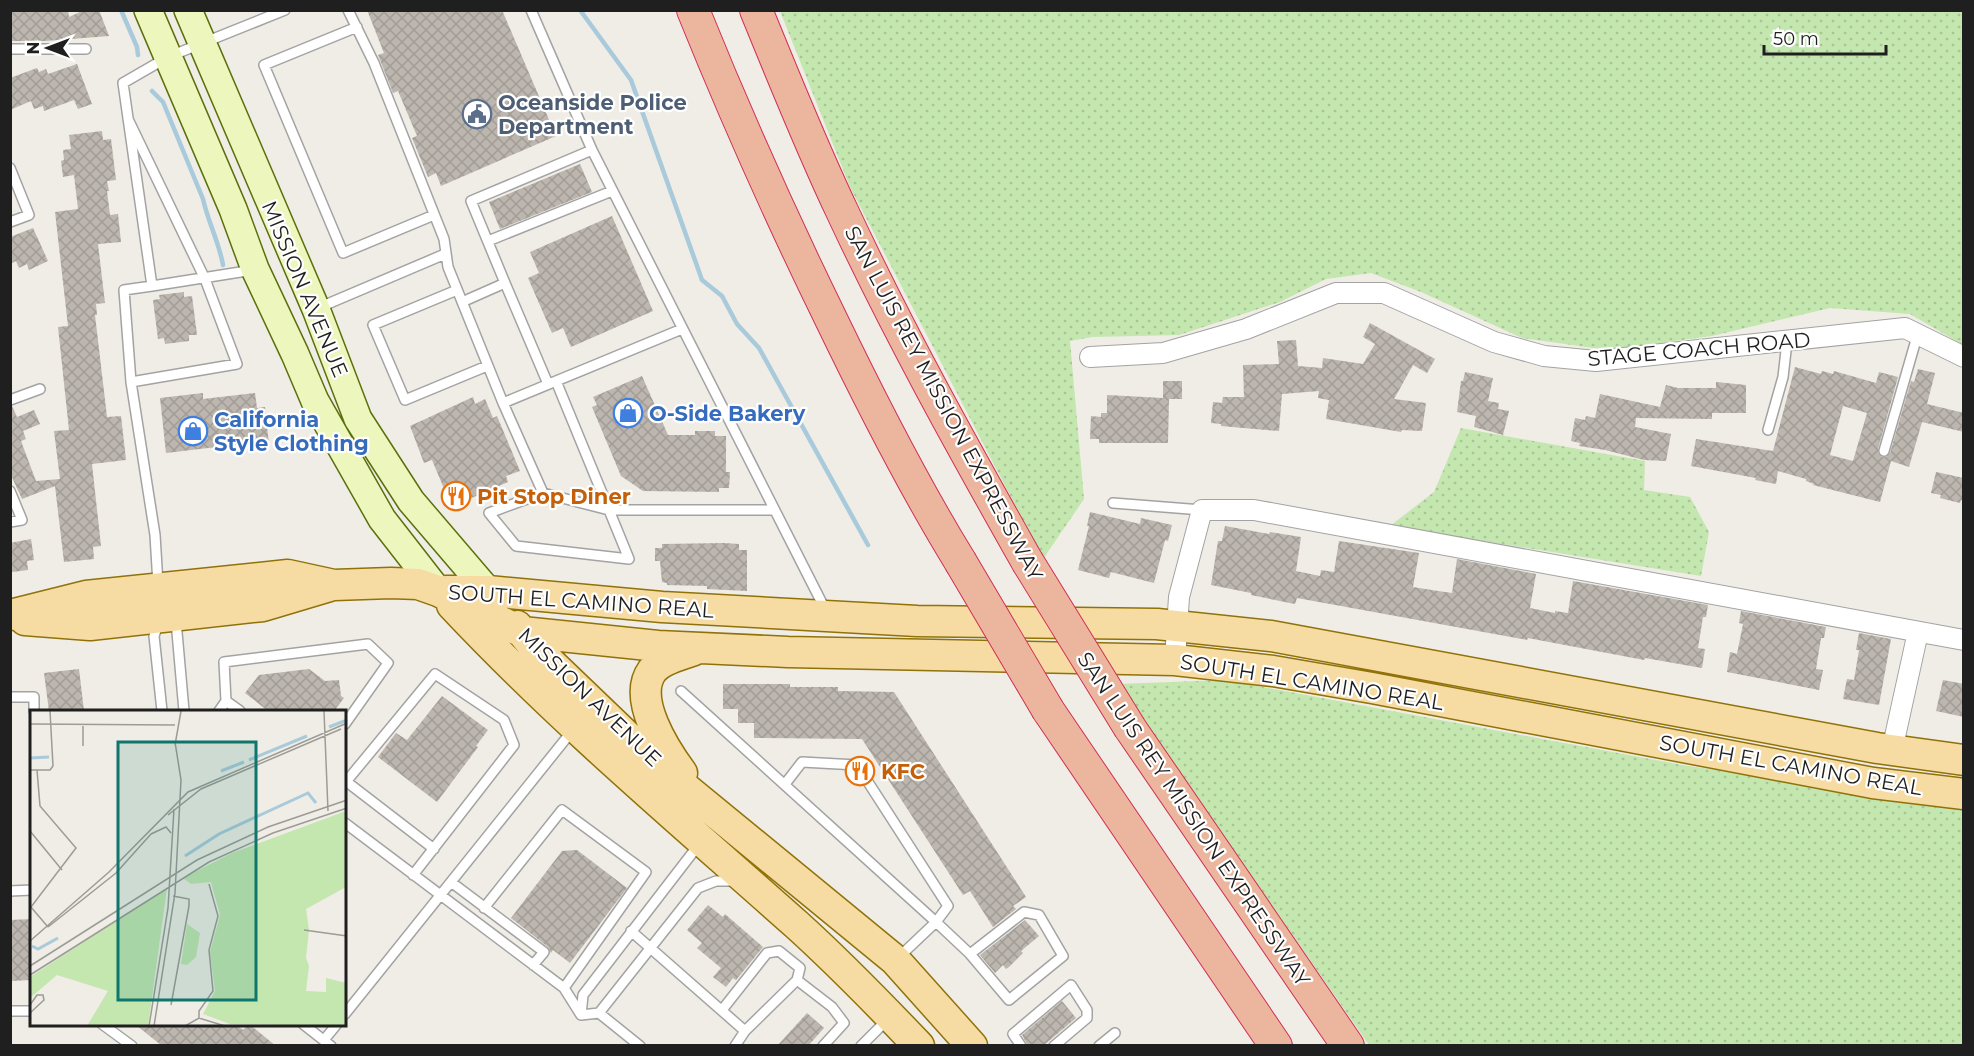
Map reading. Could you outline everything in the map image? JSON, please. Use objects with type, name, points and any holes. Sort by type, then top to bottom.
[{"type":"highway","points":[[693,10],[745,135],[796,248],[900,454],[960,561],[1048,710],[1276,1046]]},
{"type":"highway","name":"SAN LUIS REY MISSION EXPRESSWAY","points":[[756,10],[841,210],[943,411],[1027,561],[1130,728],[1348,1046]]},
{"type":"main road","name":"MISSION AVENUE","points":[[148,10],[233,209],[255,269],[315,401],[382,519],[438,591],[519,675],[797,925],[919,1046]]},
{"type":"main road","name":"MISSION AVENUE","points":[[188,10],[316,309],[358,419],[411,501],[535,648],[656,764],[895,960],[972,1046]]},
{"type":"main road","points":[[10,617],[90,625],[188,600],[249,590],[272,577],[288,575],[334,585],[418,584],[438,591]]},
{"type":"main road","points":[[10,617],[86,596],[164,606],[263,606],[334,585]]},
{"type":"main road","name":"SOUTH EL CAMINO REAL","points":[[438,591],[488,591],[662,607],[917,621],[1157,624],[1271,636],[1892,750],[1964,760]]},
{"type":"main road","name":"SOUTH EL CAMINO REAL","points":[[438,591],[522,632],[658,646],[788,652],[1157,658],[1273,671],[1873,783],[1964,794]]},
{"type":"main road","points":[[699,648],[662,663],[652,671],[645,688],[649,712],[655,729],[669,755],[705,804]]},
{"type":"main road","points":[[701,841],[718,835],[777,880],[796,878]]},
{"type":"main road","points":[[797,925],[818,925],[867,970],[874,973],[881,973],[895,960]]},
{"type":"main road","points":[[891,1017],[903,1008],[913,1009],[947,1046]]},
{"type":"street","name":"STAGE COACH ROAD","points":[[1090,357],[1164,353],[1246,329],[1336,293],[1384,293],[1494,342],[1544,356],[1596,361],[1905,328],[1964,357]]},
{"type":"street","points":[[1175,660],[1179,597],[1202,510],[1254,510],[1964,640]]},
{"type":"street","points":[[1892,750],[1918,632]]},
{"type":"lane","points":[[152,286],[123,83],[168,57],[285,10]]},
{"type":"lane","points":[[348,10],[374,63],[444,239],[448,267],[502,403],[543,493]]},
{"type":"lane","points":[[531,10],[612,191],[828,615]]},
{"type":"lane","points":[[357,27],[264,65],[343,253],[434,215]]},
{"type":"lane","points":[[10,49],[86,49]]},
{"type":"lane","points":[[128,119],[205,279],[237,364],[131,382]]},
{"type":"lane","points":[[592,150],[471,201],[505,283],[552,383],[609,510],[629,559],[516,546],[489,513],[543,493],[609,510],[773,510]]},
{"type":"lane","points":[[10,168],[29,215],[10,222]]},
{"type":"lane","points":[[488,241],[612,191]]},
{"type":"lane","points":[[316,309],[446,254]]},
{"type":"lane","points":[[183,710],[164,606],[131,382],[124,290],[205,279],[255,269]]},
{"type":"lane","points":[[462,302],[505,283]]},
{"type":"lane","points":[[457,290],[373,325],[405,400],[488,366]]},
{"type":"lane","points":[[502,403],[682,329]]},
{"type":"lane","points":[[1884,451],[1918,333]]},
{"type":"lane","points":[[1768,430],[1783,377],[1787,342]]},
{"type":"lane","points":[[10,400],[40,389]]},
{"type":"lane","points":[[10,491],[22,520],[10,522]]},
{"type":"lane","points":[[1113,502],[1202,510]]},
{"type":"lane","points":[[162,710],[154,636],[164,606]]},
{"type":"lane","points":[[220,710],[226,701],[224,662],[368,644],[388,663],[346,723]]},
{"type":"lane","points":[[413,875],[434,849],[514,745],[504,720],[435,674],[346,782],[434,849]]},
{"type":"lane","points":[[681,691],[970,954],[1009,1000],[1063,956],[1038,915],[1024,912],[970,954]]},
{"type":"lane","points":[[10,697],[34,697],[34,710]]},
{"type":"lane","points":[[226,701],[239,710]]},
{"type":"lane","points":[[346,1013],[576,726]]},
{"type":"lane","points":[[785,784],[802,762],[857,765],[948,906],[936,922],[895,960]]},
{"type":"lane","points":[[484,908],[562,810],[646,872],[564,988]]},
{"type":"lane","points":[[346,824],[564,988],[581,1016]]},
{"type":"lane","points":[[581,1016],[583,995],[701,841]]},
{"type":"lane","points":[[581,1016],[599,1013],[698,888],[716,881],[748,882]]},
{"type":"lane","points":[[451,882],[544,952],[533,965]]},
{"type":"lane","points":[[10,891],[30,890]]},
{"type":"lane","points":[[631,931],[746,1031]]},
{"type":"lane","points":[[722,1010],[767,953],[779,951],[800,968],[797,980],[746,1031],[735,1046]]},
{"type":"lane","points":[[797,980],[832,1007],[844,1023],[823,1046]]},
{"type":"lane","points":[[1021,1046],[1013,1035],[1071,985],[1087,1010],[1087,1018],[1054,1046]]},
{"type":"lane","points":[[10,1011],[30,1011]]},
{"type":"lane","points":[[599,1013],[640,1046]]},
{"type":"lane","points":[[861,1046],[891,1017]]},
{"type":"lane","points":[[105,1026],[132,1046]]},
{"type":"lane","points":[[306,1026],[328,1043],[335,1026]]},
{"type":"lane","points":[[1099,1046],[1115,1033]]},
{"type":"green space","points":[[780,11],[1963,11],[1963,345],[1910,314],[1830,308],[1712,336],[1608,350],[1522,338],[1421,292],[1371,273],[1326,279],[1280,302],[1179,335],[1092,337],[1070,341],[1084,499],[1043,559],[850,187]]},
{"type":"green space","points":[[1461,428],[1645,461],[1644,490],[1690,497],[1709,532],[1701,576],[1390,526],[1434,492]]},
{"type":"green space","points":[[1225,680],[1688,766],[1963,804],[1963,1045],[1369,1045],[1118,684]]},
{"type":"building","points":[[10,10],[68,10],[69,17],[84,10],[99,10],[109,36],[10,41]]},
{"type":"building","name":"Oceanside Police Department","points":[[367,10],[502,10],[556,136],[441,186],[436,173],[428,177],[412,138],[417,136],[398,91],[393,93],[378,55],[384,53]]},
{"type":"building","points":[[77,64],[92,104],[78,109],[74,100],[44,111],[43,106],[34,109],[31,101],[10,110],[10,78],[37,68],[39,72],[46,69],[48,74]]},
{"type":"building","points":[[102,131],[103,140],[111,139],[116,180],[107,181],[109,191],[107,191],[110,215],[118,214],[121,242],[98,244],[105,303],[96,304],[97,315],[95,315],[107,417],[121,416],[126,460],[92,464],[101,546],[93,547],[94,559],[64,562],[55,486],[22,499],[10,473],[10,407],[12,406],[17,417],[34,410],[40,424],[23,431],[26,439],[21,441],[36,481],[60,479],[54,431],[69,430],[58,327],[68,326],[55,212],[78,209],[74,175],[63,177],[61,161],[64,160],[63,150],[71,149],[69,135]]},
{"type":"building","points":[[580,164],[592,192],[500,229],[489,202]]},
{"type":"building","points":[[612,216],[653,311],[571,347],[563,328],[552,333],[528,278],[539,273],[530,252]]},
{"type":"building","points":[[33,228],[48,261],[29,270],[27,264],[19,268],[16,261],[10,264],[10,237]]},
{"type":"building","points":[[184,292],[184,297],[192,296],[197,335],[189,335],[189,341],[165,344],[164,338],[158,339],[153,300],[160,299],[159,295]]},
{"type":"building","points":[[1370,323],[1435,359],[1427,373],[1413,365],[1394,399],[1426,403],[1422,431],[1402,430],[1401,432],[1326,419],[1329,400],[1318,398],[1319,391],[1282,394],[1279,431],[1221,426],[1221,424],[1211,423],[1213,402],[1222,403],[1223,397],[1244,397],[1243,365],[1279,364],[1277,341],[1296,340],[1298,366],[1322,368],[1323,358],[1363,364],[1375,344],[1363,337]]},
{"type":"building","points":[[1795,367],[1821,374],[1822,371],[1833,374],[1834,371],[1876,383],[1879,372],[1898,377],[1878,449],[1882,457],[1890,453],[1911,381],[1914,382],[1918,369],[1935,373],[1927,404],[1964,413],[1964,432],[1922,422],[1909,467],[1891,461],[1880,502],[1813,485],[1806,479],[1778,471],[1776,484],[1691,466],[1696,439],[1773,451]],"holes":[[[1843,406],[1867,413],[1853,461],[1830,455]]]},
{"type":"building","points":[[1465,372],[1493,378],[1488,401],[1499,403],[1498,409],[1509,411],[1503,435],[1474,427],[1476,416],[1457,412],[1461,381],[1463,381]]},
{"type":"building","points":[[642,376],[668,435],[695,435],[695,431],[715,431],[715,436],[726,436],[726,472],[730,472],[729,488],[719,488],[719,492],[643,491],[621,476],[592,407],[597,405],[593,397]]},
{"type":"building","points":[[1163,381],[1182,381],[1182,399],[1169,399],[1168,443],[1099,443],[1099,439],[1090,439],[1091,416],[1101,417],[1101,413],[1107,413],[1107,395],[1163,398]]},
{"type":"building","points":[[1716,382],[1746,385],[1746,413],[1712,413],[1712,419],[1636,418],[1635,427],[1671,434],[1666,461],[1644,460],[1579,446],[1580,443],[1571,441],[1575,418],[1585,420],[1586,416],[1595,418],[1600,394],[1660,407],[1666,385],[1678,388],[1716,388]]},
{"type":"building","points":[[203,393],[203,399],[255,393],[257,408],[265,407],[269,444],[243,447],[242,444],[166,453],[160,398]]},
{"type":"building","points":[[473,397],[475,404],[485,399],[493,418],[497,416],[520,471],[506,476],[508,482],[467,500],[465,495],[454,500],[449,489],[445,491],[432,460],[424,463],[410,426]]},
{"type":"building","points":[[1936,472],[1964,478],[1964,501],[1961,500],[1960,503],[1931,493]]},
{"type":"building","points":[[1090,512],[1140,524],[1141,518],[1172,525],[1168,541],[1165,540],[1154,583],[1111,572],[1109,578],[1078,570],[1089,526],[1087,526]]},
{"type":"building","points":[[1225,526],[1301,537],[1296,571],[1320,576],[1321,570],[1334,572],[1339,541],[1419,553],[1413,587],[1452,593],[1457,559],[1536,574],[1530,608],[1555,613],[1555,611],[1568,613],[1573,581],[1708,605],[1706,617],[1703,617],[1698,648],[1705,649],[1702,668],[1645,658],[1644,660],[1528,638],[1527,640],[1297,598],[1295,604],[1211,585],[1218,541],[1222,541]]},
{"type":"building","points":[[31,539],[34,560],[27,561],[28,570],[12,572],[10,543]]},
{"type":"building","points":[[662,544],[739,544],[739,550],[747,550],[747,591],[707,589],[707,586],[667,585],[662,582],[660,561],[655,561],[655,548],[662,548]]},
{"type":"building","points":[[1741,611],[1826,627],[1824,638],[1821,638],[1816,669],[1823,670],[1819,690],[1727,672],[1730,652],[1737,654],[1743,624],[1739,623]]},
{"type":"building","points":[[1859,633],[1891,639],[1879,705],[1843,699],[1847,679],[1854,680]]},
{"type":"building","points":[[79,669],[84,710],[49,710],[44,673]]},
{"type":"building","points":[[309,669],[325,681],[339,680],[341,696],[344,698],[335,710],[267,710],[245,693],[259,675]]},
{"type":"building","points":[[1943,680],[1964,684],[1964,717],[1936,711]]},
{"type":"building","points":[[723,684],[790,684],[790,687],[838,687],[838,691],[894,692],[1026,897],[1013,906],[1016,909],[993,927],[970,891],[963,895],[862,739],[754,738],[754,723],[738,723],[738,709],[723,709]]},
{"type":"building","points":[[442,696],[488,730],[437,802],[378,757],[396,733],[407,740]]},
{"type":"building","points":[[577,850],[627,888],[570,963],[553,950],[551,953],[548,947],[511,918],[562,851]]},
{"type":"building","points":[[708,905],[723,917],[725,914],[763,947],[736,980],[733,978],[726,987],[713,977],[721,968],[697,948],[702,943],[687,930]]},
{"type":"building","points":[[30,919],[30,980],[10,981],[10,920]]},
{"type":"building","points":[[1025,920],[1039,936],[1021,951],[1023,953],[1009,967],[1006,969],[1003,965],[995,973],[980,955]]},
{"type":"building","points":[[1062,1001],[1076,1018],[1043,1046],[1028,1046],[1022,1035]]},
{"type":"building","points":[[807,1013],[824,1028],[808,1046],[777,1046]]},
{"type":"building","points":[[137,1026],[238,1026],[243,1030],[247,1026],[251,1026],[276,1046],[162,1046]]},
{"type":"waterway","points":[[121,10],[137,47],[138,55]]},
{"type":"waterway","points":[[580,10],[631,80],[702,280],[722,296],[737,324],[759,348],[868,545]]},
{"type":"waterway","points":[[152,91],[163,102],[203,199],[223,265]]},
{"type":"place","name":"Oceanside Police Department","points":[[477,114]]},
{"type":"place","name":"O-Side Bakery","points":[[628,413]]},
{"type":"place","name":"California Style Clothing","points":[[193,431]]},
{"type":"place","name":"Pit Stop Diner","points":[[456,496]]},
{"type":"place","name":"KFC","points":[[860,771]]}]
